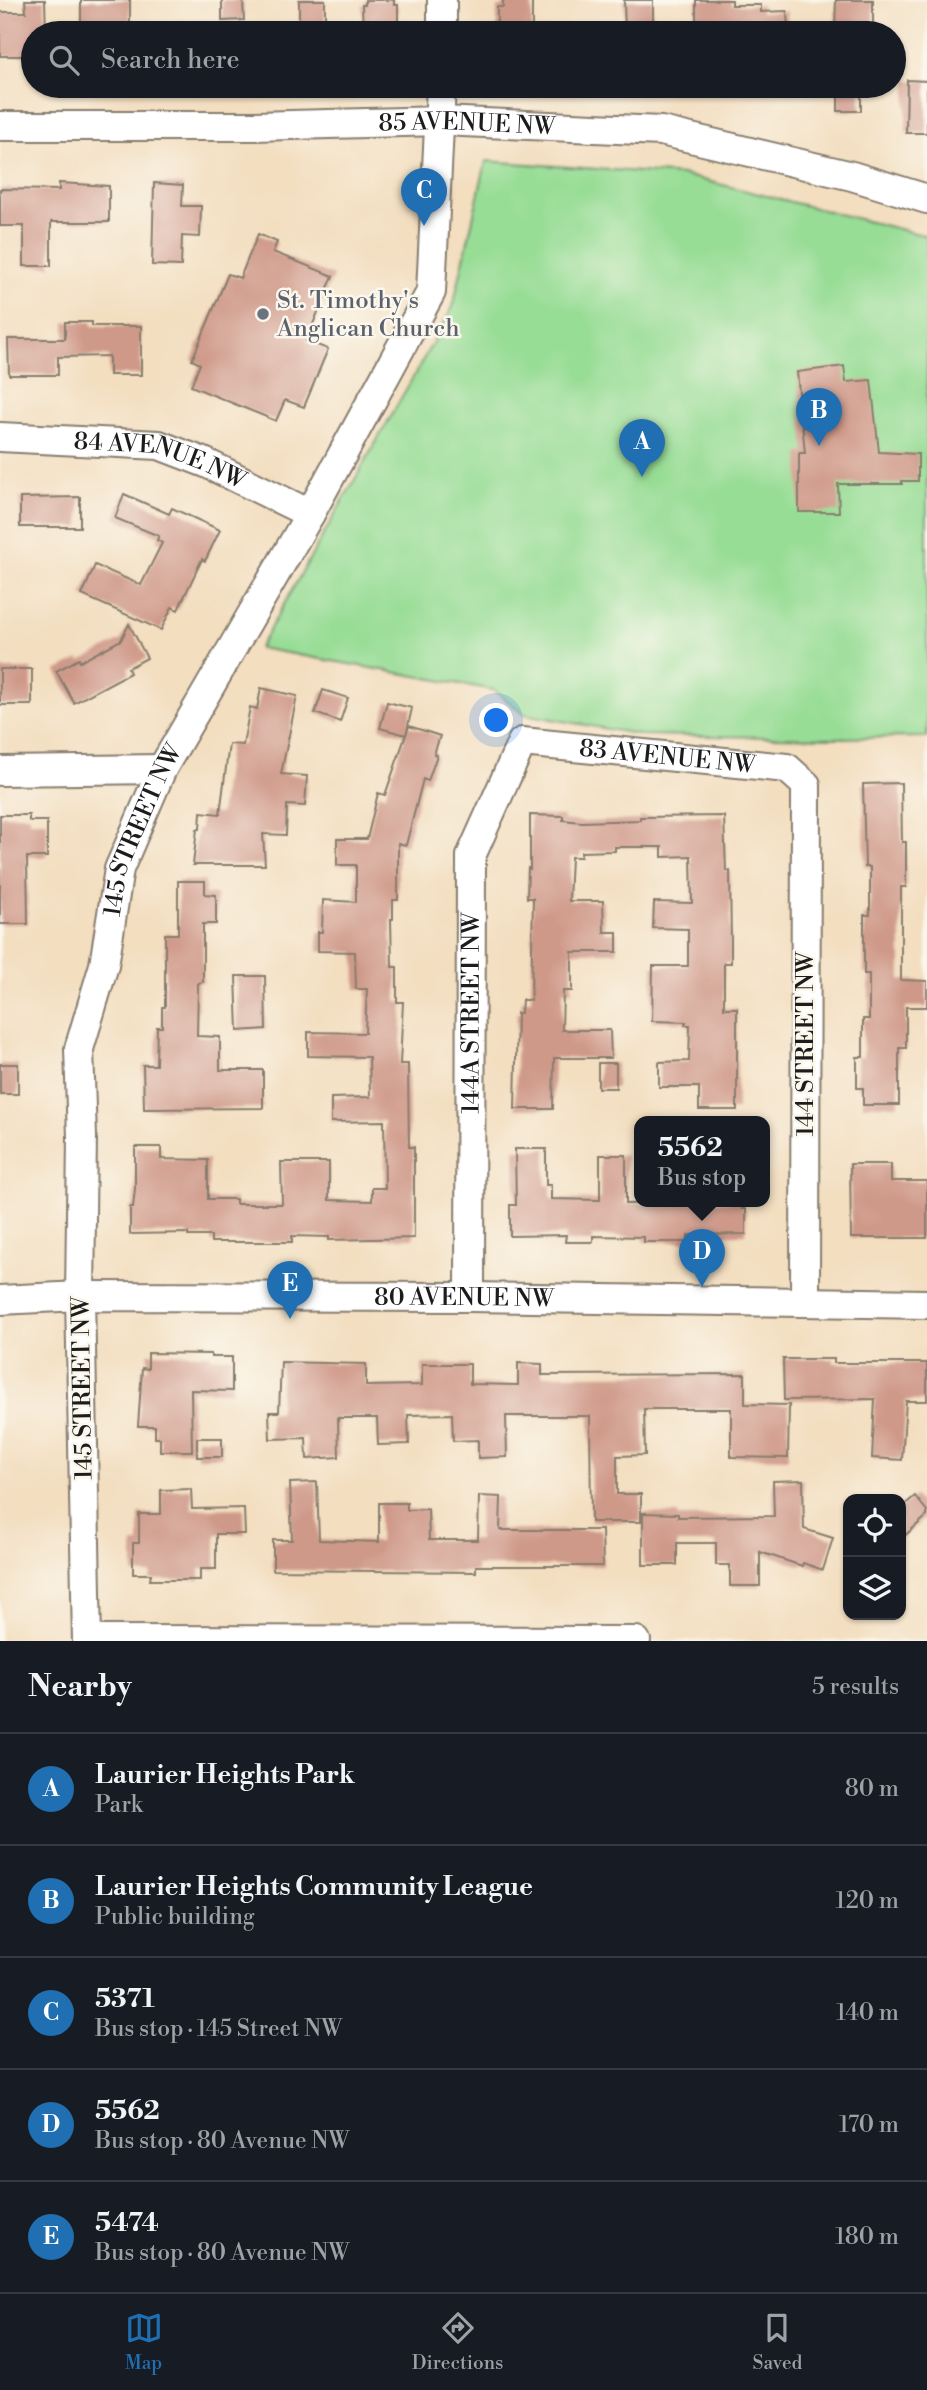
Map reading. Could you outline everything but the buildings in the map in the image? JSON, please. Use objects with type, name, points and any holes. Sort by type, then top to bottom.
[{"type":"street","points":[[442,0],[442,21]]},
{"type":"street","name":"145 STREET NW","points":[[87,1641],[80,1296],[82,1137],[79,1049],[104,965],[119,869],[162,769],[310,514],[431,292],[441,98]]},
{"type":"street","name":"85 AVENUE NW","points":[[0,126],[254,126],[441,121],[661,131],[852,176],[927,199]]},
{"type":"street","name":"84 AVENUE NW","points":[[0,437],[159,445],[206,463],[310,514]]},
{"type":"street","name":"83 AVENUE NW","points":[[522,742],[787,768],[806,785]]},
{"type":"street","name":"144A STREET NW","points":[[470,1297],[471,856],[522,742]]},
{"type":"street","points":[[0,771],[162,769]]},
{"type":"street","name":"144 STREET NW","points":[[805,1302],[806,785]]},
{"type":"street","name":"80 AVENUE NW","points":[[0,1300],[80,1296],[470,1297],[927,1304]]},
{"type":"street","points":[[87,1641],[636,1641]]},
{"type":"green space","points":[[486,161],[683,175],[927,236],[927,737],[641,735],[524,714],[494,690],[259,648],[453,307]]},
{"type":"place","name":"5371","points":[[424,226]]},
{"type":"place","name":"St. Timothy's Anglican Church","points":[[263,314]]},
{"type":"place","name":"Laurier Heights Community League","points":[[819,446]]},
{"type":"place","name":"Laurier Heights Park","points":[[642,477]]},
{"type":"place","name":"5562","points":[[702,1287]]},
{"type":"place","name":"5474","points":[[290,1319]]}]
